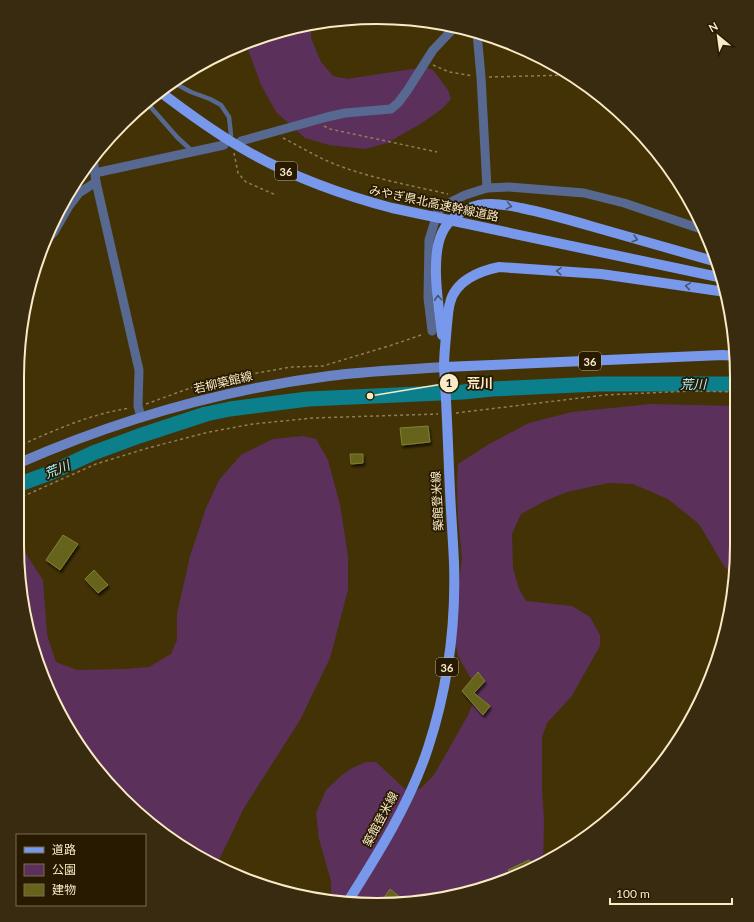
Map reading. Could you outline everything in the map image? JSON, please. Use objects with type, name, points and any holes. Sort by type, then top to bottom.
[{"type":"main road","name":"みやぎ県北高速幹線道路","points":[[165,95],[210,129],[240,148],[295,175],[359,200],[715,276]]},
{"type":"main road","points":[[444,351],[437,299],[436,260],[438,246],[442,233],[448,224],[458,214],[479,205],[493,203],[549,214],[710,260]]},
{"type":"main road","points":[[444,351],[450,302],[457,288],[470,277],[484,270],[499,266],[601,274],[719,291]]},
{"type":"main road","name":"築館登米線","points":[[351,897],[371,866],[412,787],[428,748],[440,706],[448,662],[452,620],[454,564],[444,378],[444,351]]},
{"type":"main road","name":"36","points":[[444,367],[729,355]]},
{"type":"main road","name":"若柳築館線","points":[[24,461],[77,439],[141,417],[174,407],[252,388],[360,372],[444,367]]},
{"type":"street","points":[[241,141],[276,130],[345,113],[391,109],[398,103],[433,50],[450,32]]},
{"type":"street","points":[[478,39],[487,188]]},
{"type":"street","points":[[59,223],[79,193],[96,178],[192,151],[224,145]]},
{"type":"street","points":[[94,166],[139,370],[138,406],[141,417]]},
{"type":"street","points":[[432,331],[428,298],[429,240],[438,211],[457,199],[487,188],[509,187],[584,193],[624,203],[697,228]]},
{"type":"lane","points":[[178,85],[222,105],[229,117],[232,135]]},
{"type":"lane","points":[[150,107],[177,137],[192,151]]},
{"type":"path","points":[[426,61],[449,72],[481,77],[561,75]]},
{"type":"path","points":[[314,121],[330,129],[438,152]]},
{"type":"path","points":[[276,130],[283,138],[333,163],[378,178],[451,195],[457,199]]},
{"type":"path","points":[[234,149],[238,173],[246,182],[276,195]]},
{"type":"path","points":[[24,496],[96,464],[208,432],[253,424],[313,418],[446,412],[605,395],[691,391],[730,392]]},
{"type":"green space","points":[[311,30],[311,38],[321,62],[333,76],[347,79],[425,67],[433,70],[448,90],[451,99],[443,108],[422,123],[387,143],[365,149],[329,145],[305,138],[276,112],[261,85],[248,49],[286,36]]},
{"type":"green space","points":[[651,404],[730,406],[729,571],[724,566],[699,524],[668,499],[633,484],[608,483],[567,492],[545,501],[521,514],[512,534],[513,568],[519,589],[526,601],[572,606],[590,617],[600,635],[600,646],[571,697],[547,723],[542,737],[543,857],[490,879],[446,891],[423,895],[377,898],[331,895],[331,881],[319,839],[316,813],[326,790],[352,768],[366,762],[376,762],[406,790],[414,791],[421,788],[434,775],[468,715],[476,696],[474,684],[458,656],[455,640],[462,559],[458,517],[458,464],[489,444],[529,423],[572,412]]},
{"type":"green space","points":[[303,436],[316,439],[328,460],[340,505],[348,556],[348,590],[330,658],[300,720],[244,808],[219,861],[181,839],[127,795],[83,741],[60,701],[36,636],[27,591],[24,554],[43,580],[47,635],[56,662],[77,670],[149,667],[171,654],[177,640],[177,614],[190,556],[206,508],[219,480],[241,455],[273,439]]},
{"type":"building","points":[[428,426],[430,442],[402,445],[400,428]]},
{"type":"building","points":[[350,454],[363,454],[363,463],[351,464]]},
{"type":"building","points":[[63,535],[78,544],[60,570],[46,560]]},
{"type":"building","points":[[94,570],[108,585],[98,593],[85,579]]},
{"type":"building","points":[[478,672],[485,681],[474,693],[490,706],[483,715],[462,691]]},
{"type":"building","points":[[529,860],[531,863],[509,872],[508,870]]},
{"type":"building","points":[[390,889],[400,897],[384,898]]},
{"type":"waterway","name":"荒川","points":[[24,482],[50,473],[93,453],[139,436],[206,414],[230,409],[308,399],[463,392],[492,389],[598,384],[730,384]]},
{"type":"place","name":"荒川","points":[[370,396]]}]
